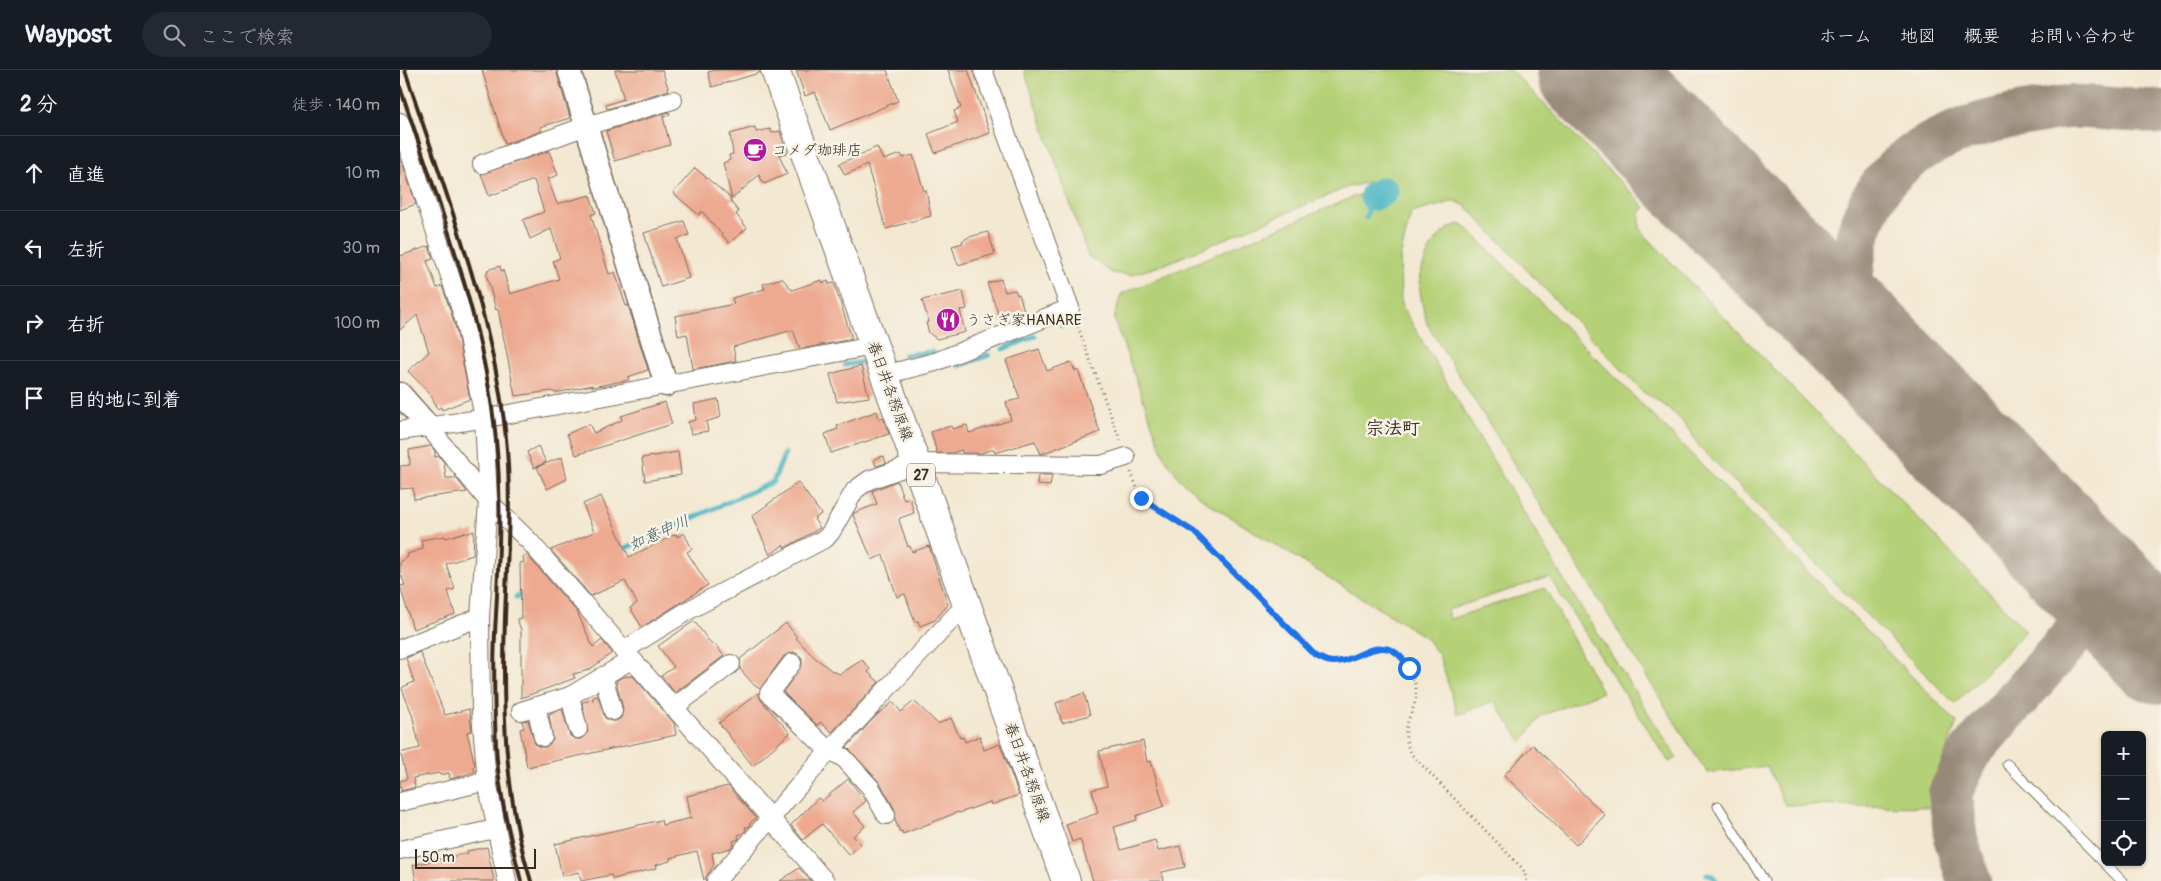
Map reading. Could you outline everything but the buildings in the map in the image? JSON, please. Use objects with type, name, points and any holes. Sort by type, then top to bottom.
[{"type":"main road","name":"春日井各務原線","points":[[775,70],[1066,881]]},
{"type":"street","points":[[569,70],[666,385]]},
{"type":"street","points":[[884,375],[935,362],[1070,308],[983,70]]},
{"type":"street","points":[[482,164],[586,126],[673,100]]},
{"type":"street","points":[[400,122],[404,145],[465,322],[484,418],[488,502],[480,617],[481,713],[487,781],[506,881]]},
{"type":"street","points":[[400,430],[484,418],[873,346]]},
{"type":"street","points":[[400,394],[488,502],[530,542],[825,881]]},
{"type":"street","points":[[543,738],[529,708],[570,696],[603,676],[627,655],[689,610],[826,538],[832,532],[855,490],[869,480],[917,463],[1101,465],[1126,456]]},
{"type":"street","points":[[716,881],[829,751],[967,603]]},
{"type":"street","points":[[400,649],[480,617]]},
{"type":"street","points":[[792,663],[769,693],[829,751],[843,757],[872,788],[886,816]]},
{"type":"street","points":[[673,708],[731,664]]},
{"type":"street","points":[[603,676],[613,712]]},
{"type":"street","points":[[570,696],[578,729]]},
{"type":"street","points":[[400,802],[487,781]]},
{"type":"street","points":[[400,850],[495,829]]},
{"type":"lane","points":[[2007,764],[2122,881]]},
{"type":"lane","points":[[1718,806],[1764,881]]},
{"type":"path","points":[[1070,308],[1141,498],[1194,532],[1316,656],[1328,662],[1338,662],[1376,649],[1386,648],[1404,660],[1414,682],[1416,692],[1405,728],[1408,748],[1412,755],[1523,868],[1527,881]]},
{"type":"green space","points":[[1024,70],[1511,70],[1645,207],[1640,213],[1640,230],[2026,631],[1955,704],[1698,445],[1675,414],[1643,392],[1466,206],[1455,201],[1411,213],[1400,257],[1401,305],[1565,582],[1677,758],[1669,762],[1549,577],[1447,610],[1450,619],[1545,588],[1602,692],[1541,716],[1522,742],[1494,701],[1458,715],[1439,655],[1425,637],[1209,504],[1181,481],[1164,457],[1114,319],[1121,294],[1358,195],[1371,193],[1370,182],[1348,187],[1163,265],[1130,275],[1112,273],[1088,256]]},
{"type":"green space","points":[[1460,224],[1468,229],[1957,722],[1940,767],[1932,807],[1785,805],[1767,766],[1708,773],[1427,324],[1420,287],[1421,272],[1427,254],[1438,238],[1444,232]]},
{"type":"waterway","name":"如意申川","points":[[1374,196],[1384,191]]},
{"type":"waterway","name":"如意申川","points":[[1363,197],[1374,196]]},
{"type":"waterway","points":[[1366,218],[1374,196]]},
{"type":"waterway","name":"如意申川","points":[[1061,326],[1071,319]]},
{"type":"waterway","name":"如意申川","points":[[1003,349],[1035,336]]},
{"type":"waterway","name":"如意申川","points":[[905,355],[933,352]]},
{"type":"waterway","name":"如意申川","points":[[960,366],[989,355]]},
{"type":"waterway","name":"如意申川","points":[[845,365],[863,362]]},
{"type":"waterway","name":"如意申川","points":[[619,551],[773,482],[785,453]]},
{"type":"waterway","name":"如意申川","points":[[516,597],[527,592]]},
{"type":"waterway","points":[[1707,874],[1712,875],[1716,881]]},
{"type":"taxiway","points":[[1853,333],[1851,283],[1857,241],[1869,206],[1888,177],[1915,154],[1948,136],[1989,122],[2053,109],[2084,107],[2144,110],[2161,113]]},
{"type":"taxiway","points":[[1969,881],[1956,840],[1950,793],[1971,751],[2108,596]]},
{"type":"runway","points":[[1592,70],[1853,333],[2161,649]]},
{"type":"railway","points":[[405,70],[451,206],[479,298],[500,391],[509,483],[504,650],[507,750],[515,816],[531,881]]},
{"type":"railway","points":[[400,87],[458,261],[481,350],[490,395],[498,462],[499,505],[494,664],[497,762],[502,796],[521,881]]},
{"type":"place","name":"コメダ珈琲店","points":[[755,150]]},
{"type":"place","name":"うさぎ家HANARE","points":[[948,320]]},
{"type":"district","name":"宗法町","points":[[1393,428]]},
{"type":"route","points":[[1141,498],[1194,532],[1316,656],[1328,662],[1338,662],[1376,649],[1386,648],[1404,660],[1409,668]]}]
